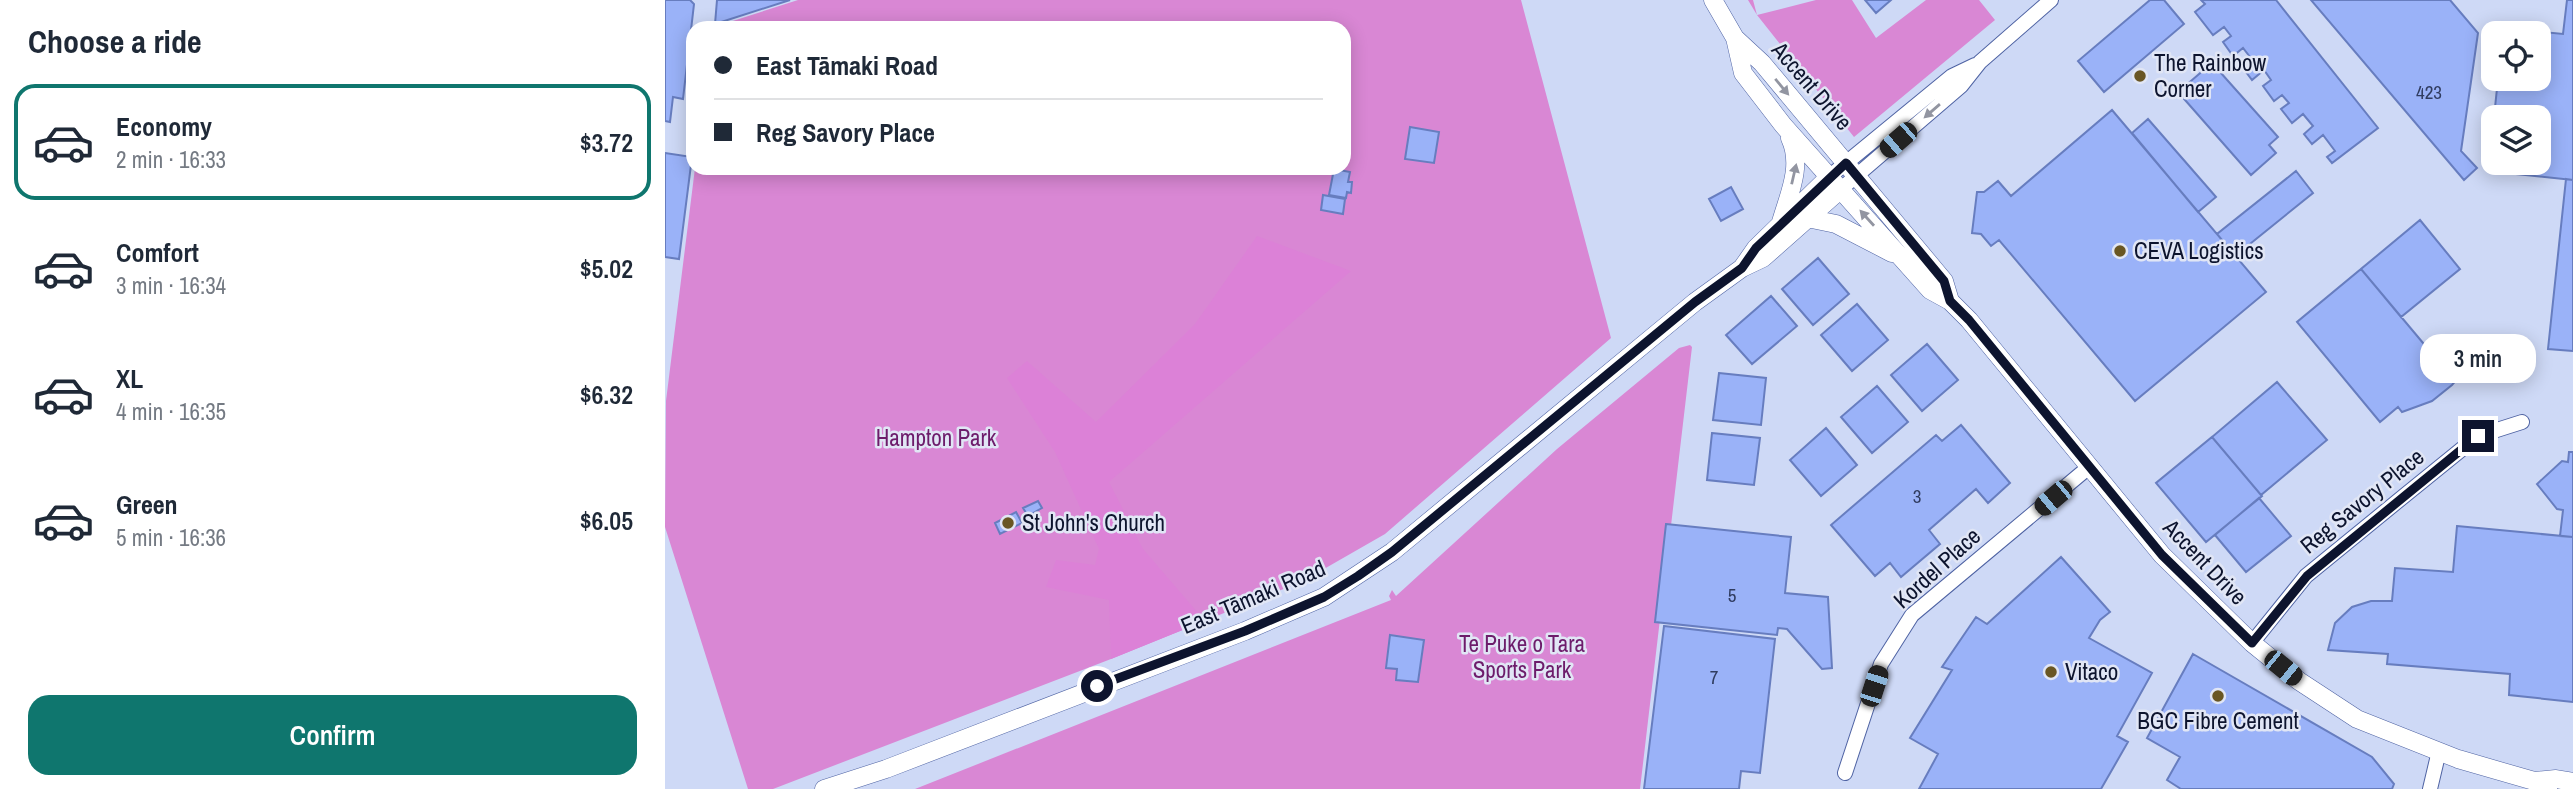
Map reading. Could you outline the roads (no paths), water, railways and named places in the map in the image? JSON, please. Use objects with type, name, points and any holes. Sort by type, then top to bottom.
[{"type":"main road","name":"Accent Drive","points":[[1713,0],[1735,38],[1762,63],[1944,281],[1950,301]]},
{"type":"main road","name":"Accent Drive","points":[[1735,38],[1743,73],[1783,125],[1930,290],[1950,301],[1969,320],[2162,555],[2252,643],[2299,681],[2357,719],[2511,777],[2541,785],[2556,779],[2573,782]]},
{"type":"main road","points":[[1780,226],[1797,166],[1792,141],[1783,125]]},
{"type":"main road","name":"East Tāmaki Road","points":[[824,789],[886,769],[1245,631],[1324,597],[1392,552],[1695,302],[1742,268],[1763,258],[1807,218],[1835,183]]},
{"type":"main road","name":"East Tāmaki Road","points":[[1742,268],[1756,248],[1780,226],[1835,183]]},
{"type":"main road","points":[[1807,218],[1836,224],[1905,260]]},
{"type":"street","name":"East Tāmaki Road","points":[[1835,183],[1952,76],[1980,62],[2052,0]]},
{"type":"street","name":"Reg Savory Place","points":[[2252,643],[2307,576],[2404,496],[2478,436],[2522,422]]},
{"type":"street","name":"Kordel Place","points":[[1846,774],[1881,664],[1912,615],[2089,467]]},
{"type":"street","points":[[2430,789],[2439,751]]},
{"type":"place","name":"The Rainbow Corner","points":[[2140,76]]},
{"type":"place","name":"CEVA Logistics","points":[[2120,251]]},
{"type":"place","name":"St John's Church","points":[[1008,523]]},
{"type":"place","name":"Vitaco","points":[[2051,672]]},
{"type":"place","name":"BGC Fibre Cement","points":[[2218,696]]},
{"type":"park label","name":"Hampton Park","points":[[936,438]]},
{"type":"park label","name":"Te Puke o Tara Sports Park","points":[[1522,657]]}]
